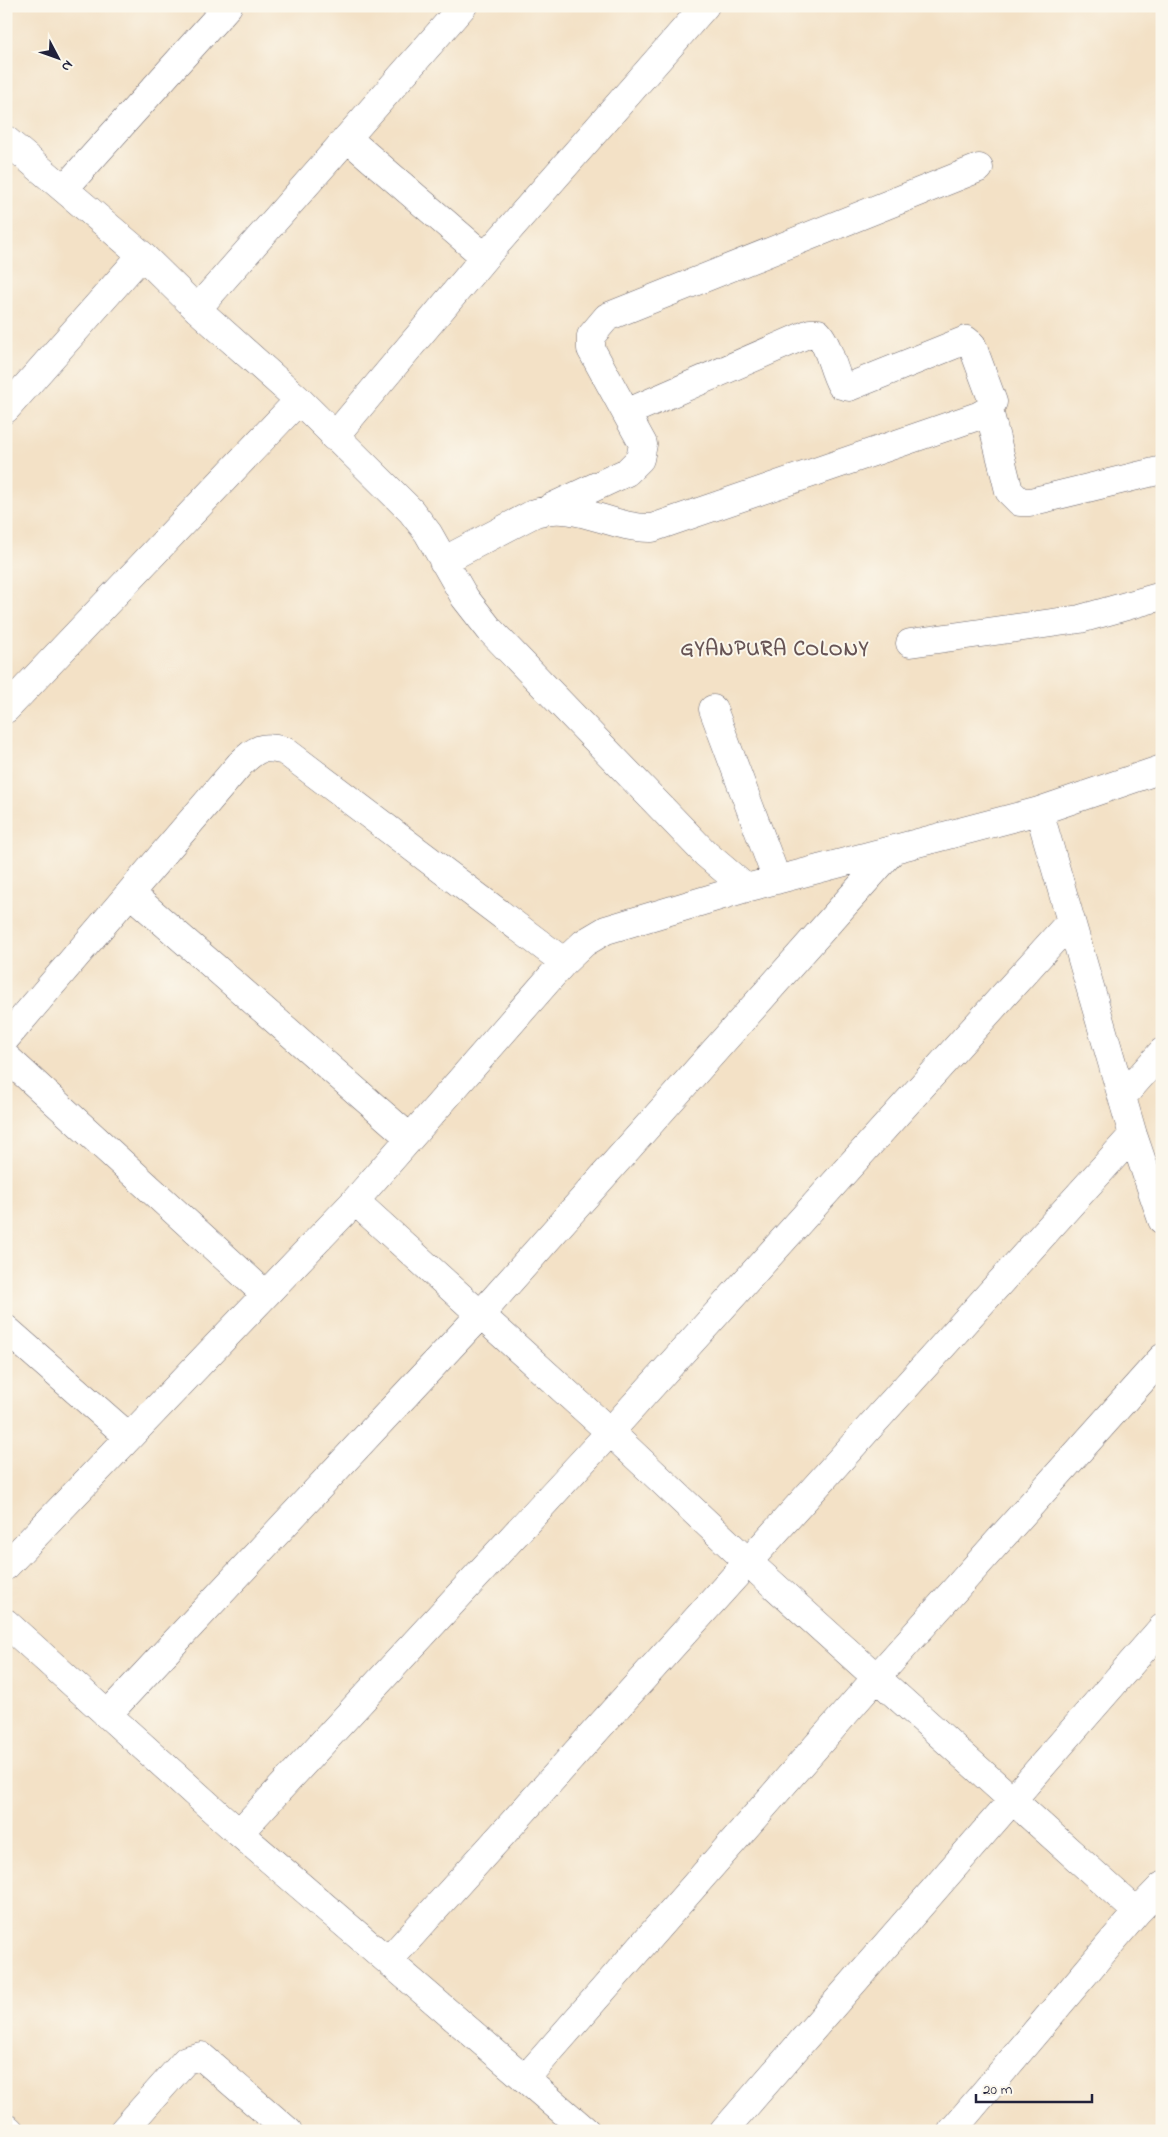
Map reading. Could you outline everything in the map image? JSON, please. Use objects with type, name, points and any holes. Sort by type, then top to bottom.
[{"type":"street","points":[[64,189],[228,6]]},
{"type":"street","points":[[197,309],[463,6]]},
{"type":"street","points":[[334,437],[485,257],[705,6]]},
{"type":"street","points":[[347,138],[485,257]]},
{"type":"street","points":[[6,140],[142,255],[197,309],[299,400],[334,437],[411,511],[428,532],[465,598],[490,630],[706,854],[746,888]]},
{"type":"street","points":[[443,560],[535,513],[550,508],[627,472],[640,459],[643,444],[591,349],[591,336],[607,317],[979,168]]},
{"type":"street","points":[[6,409],[142,255]]},
{"type":"street","points":[[550,508],[571,509],[635,528],[652,528],[978,416],[989,410],[993,402],[972,345],[966,340],[849,387],[841,385],[836,376],[823,338],[818,333],[810,333],[626,413]]},
{"type":"street","points":[[6,709],[299,400]]},
{"type":"street","points":[[989,410],[1009,491],[1020,502],[1030,502],[1162,470]]},
{"type":"street","points":[[910,643],[1080,619],[1162,596]]},
{"type":"street","points":[[713,709],[777,880]]},
{"type":"street","points":[[6,1038],[240,764],[254,751],[268,747],[285,751],[564,962]]},
{"type":"street","points":[[6,1566],[355,1201],[564,962],[584,943],[606,930],[746,888],[1038,811],[1162,769]]},
{"type":"street","points":[[1038,811],[1133,1135],[1162,1220]]},
{"type":"street","points":[[107,1715],[480,1315],[893,850]]},
{"type":"street","points":[[130,892],[410,1138]]},
{"type":"street","points":[[239,1833],[610,1432],[1070,923]]},
{"type":"street","points":[[1122,1096],[1162,1052]]},
{"type":"street","points":[[6,1057],[265,1294]]},
{"type":"street","points":[[389,1960],[1133,1135]]},
{"type":"street","points":[[355,1201],[610,1432],[748,1562],[1137,1912]]},
{"type":"street","points":[[6,1329],[129,1437]]},
{"type":"street","points":[[525,2079],[877,1677],[1162,1358]]},
{"type":"street","points":[[6,1622],[239,1833],[586,2131]]},
{"type":"street","points":[[724,2131],[1162,1628]]},
{"type":"street","points":[[952,2131],[1137,1912],[1162,1886]]},
{"type":"street","points":[[123,2131],[186,2060],[201,2056],[288,2131]]},
{"type":"district","name":"GYANPURA COLONY","points":[[775,648]]}]
